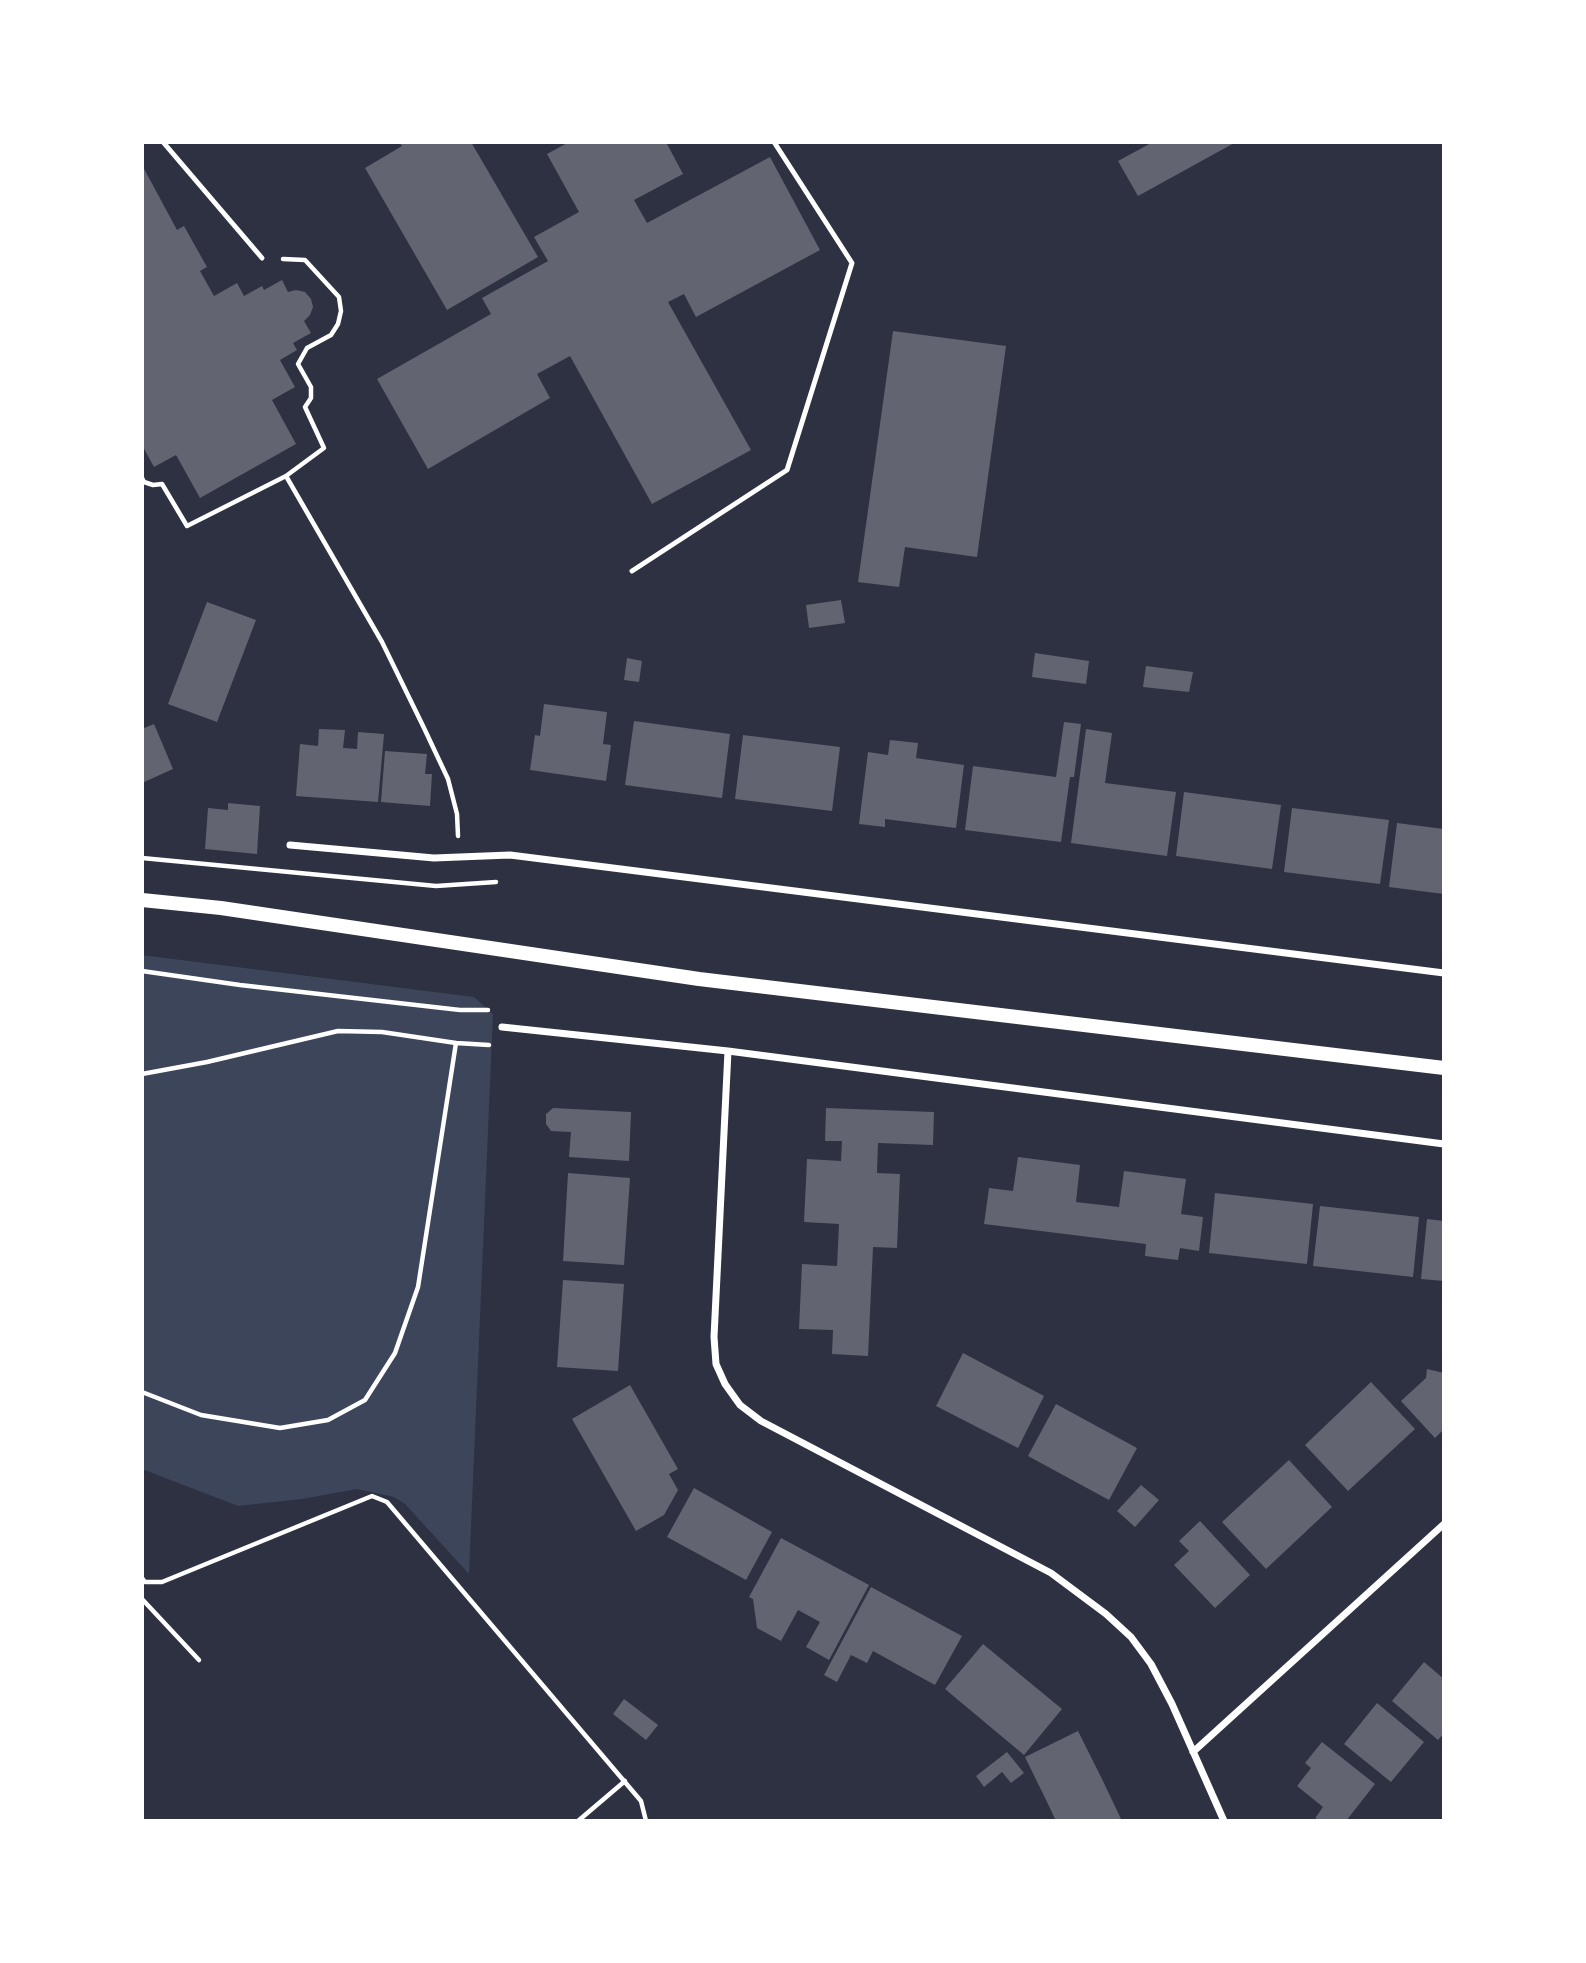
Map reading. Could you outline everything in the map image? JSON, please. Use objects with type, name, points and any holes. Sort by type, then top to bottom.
[{"type":"main road","points":[[142,900],[234,909],[699,979],[1444,1068]]},
{"type":"street","points":[[290,845],[434,858],[510,855],[1444,973]]},
{"type":"street","points":[[502,1027],[728,1051],[1444,1143]]},
{"type":"street","points":[[728,1051],[714,1337],[716,1364],[725,1384],[740,1405],[761,1421],[1051,1573],[1131,1637],[1151,1664],[1172,1704],[1223,1821]]},
{"type":"street","points":[[1193,1752],[1444,1524]]},
{"type":"lane","points":[[163,142],[262,258]]},
{"type":"lane","points":[[632,571],[787,470],[852,263],[774,142]]},
{"type":"path","points":[[142,478],[144,482],[153,485],[162,484],[187,526],[286,476],[324,448],[305,407],[311,398],[311,387],[298,364],[307,348],[331,335],[338,324],[341,311],[339,298],[305,260],[262,258]]},
{"type":"path","points":[[286,476],[382,642],[424,728],[447,779],[457,814],[458,839]]},
{"type":"path","points":[[142,858],[436,886],[499,882]]},
{"type":"path","points":[[142,971],[460,1010],[498,1010]]},
{"type":"path","points":[[142,1074],[207,1062],[338,1031],[383,1031],[456,1043],[495,1044],[502,1027]]},
{"type":"path","points":[[142,1392],[201,1415],[280,1428],[328,1420],[365,1400],[395,1353],[418,1287],[456,1043]]},
{"type":"path","points":[[143,1582],[162,1582],[372,1496],[387,1502],[625,1781],[641,1801],[646,1821]]},
{"type":"path","points":[[142,1599],[199,1660]]},
{"type":"path","points":[[578,1821],[625,1781]]},
{"type":"shaded area","points":[[142,955],[474,997],[493,1014],[469,1574],[405,1504],[394,1497],[357,1489],[302,1499],[238,1506],[142,1469]]},
{"type":"building","points":[[399,142],[471,142],[538,257],[447,310],[365,168],[402,146]]},
{"type":"building","points":[[569,142],[666,142],[683,174],[634,200],[647,223],[770,157],[820,250],[696,317],[684,294],[668,302],[751,450],[652,504],[570,356],[537,374],[550,398],[428,469],[377,379],[491,314],[482,298],[548,261],[534,237],[579,212],[547,154]]},
{"type":"building","points":[[1153,142],[1236,142],[1138,196],[1118,161]]},
{"type":"building","points":[[142,165],[177,230],[184,226],[207,267],[200,271],[214,296],[237,283],[244,296],[262,286],[264,290],[282,280],[288,292],[305,292],[313,307],[304,321],[311,333],[293,343],[297,350],[280,360],[295,387],[272,400],[296,444],[200,498],[176,455],[154,467],[142,445]]},
{"type":"building","points":[[893,331],[1006,346],[977,557],[905,547],[899,587],[858,582]]},
{"type":"building","points":[[841,600],[845,623],[809,628],[806,605]]},
{"type":"building","points":[[207,602],[256,620],[217,722],[168,704]]},
{"type":"building","points":[[1035,653],[1089,661],[1086,684],[1032,677]]},
{"type":"building","points":[[627,658],[642,661],[639,682],[624,680]]},
{"type":"building","points":[[1146,666],[1193,672],[1189,692],[1143,687]]},
{"type":"building","points":[[544,704],[607,712],[603,744],[611,745],[606,781],[530,770],[535,735],[540,736]]},
{"type":"building","points":[[634,721],[730,734],[722,798],[625,785]]},
{"type":"building","points":[[1064,722],[1081,724],[1061,842],[965,830],[973,766],[1056,777]]},
{"type":"building","points":[[154,724],[173,769],[142,783],[142,729]]},
{"type":"building","points":[[319,729],[345,730],[343,748],[357,749],[358,732],[384,734],[378,802],[296,796],[300,744],[318,746]]},
{"type":"building","points":[[1086,729],[1112,733],[1105,783],[1176,792],[1167,856],[1071,843]]},
{"type":"building","points":[[743,735],[840,747],[832,811],[735,799]]},
{"type":"building","points":[[890,740],[918,743],[916,758],[964,765],[956,828],[885,819],[885,827],[859,824],[868,752],[888,755]]},
{"type":"building","points":[[385,751],[427,754],[425,774],[432,774],[430,806],[381,802]]},
{"type":"building","points":[[1184,792],[1281,805],[1272,869],[1176,856]]},
{"type":"building","points":[[228,803],[260,806],[257,854],[205,849],[208,808],[228,810]]},
{"type":"building","points":[[1292,808],[1389,820],[1380,884],[1284,872]]},
{"type":"building","points":[[1397,823],[1444,829],[1444,894],[1389,887]]},
{"type":"building","points":[[553,1108],[631,1112],[629,1161],[569,1157],[571,1132],[551,1131],[546,1124],[546,1114]]},
{"type":"building","points":[[826,1108],[934,1112],[933,1145],[878,1143],[877,1173],[900,1174],[897,1248],[873,1247],[868,1356],[832,1354],[833,1330],[799,1329],[802,1264],[837,1266],[839,1224],[804,1222],[807,1159],[841,1161],[842,1141],[825,1141]]},
{"type":"building","points":[[1018,1157],[1080,1165],[1076,1202],[1119,1207],[1124,1171],[1186,1179],[1181,1214],[1203,1217],[1199,1251],[1180,1248],[1178,1260],[1145,1256],[1146,1244],[984,1224],[989,1188],[1013,1191]]},
{"type":"building","points":[[568,1173],[630,1178],[624,1265],[563,1261]]},
{"type":"building","points":[[1215,1193],[1313,1204],[1307,1264],[1209,1253]]},
{"type":"building","points":[[1320,1206],[1419,1217],[1413,1277],[1313,1266]]},
{"type":"building","points":[[1427,1219],[1444,1221],[1444,1281],[1421,1279]]},
{"type":"building","points":[[563,1280],[624,1284],[618,1371],[557,1367]]},
{"type":"building","points":[[963,1353],[1044,1396],[1018,1448],[936,1406]]},
{"type":"building","points":[[1427,1369],[1444,1373],[1444,1429],[1435,1438],[1401,1401],[1426,1378]]},
{"type":"building","points":[[1371,1382],[1415,1429],[1348,1491],[1305,1445]]},
{"type":"building","points":[[630,1385],[678,1469],[669,1474],[678,1490],[664,1515],[636,1531],[572,1419]]},
{"type":"building","points":[[1056,1404],[1137,1448],[1109,1500],[1028,1456]]},
{"type":"building","points":[[1289,1460],[1332,1507],[1266,1569],[1222,1522]]},
{"type":"building","points":[[1141,1485],[1159,1500],[1135,1527],[1117,1511]]},
{"type":"building","points":[[694,1488],[772,1532],[746,1580],[667,1537]]},
{"type":"building","points":[[1200,1521],[1250,1575],[1215,1608],[1174,1565],[1189,1551],[1179,1541]]},
{"type":"building","points":[[781,1538],[869,1585],[829,1660],[806,1647],[820,1622],[798,1610],[781,1641],[757,1628],[753,1599],[749,1597]]},
{"type":"building","points":[[871,1587],[962,1636],[935,1685],[873,1651],[867,1663],[851,1655],[837,1682],[824,1675]]},
{"type":"building","points":[[983,1644],[1062,1709],[1024,1755],[945,1689]]},
{"type":"building","points":[[1424,1662],[1444,1679],[1444,1733],[1438,1740],[1392,1701]]},
{"type":"building","points":[[624,1699],[658,1725],[646,1740],[613,1714]]},
{"type":"building","points":[[1377,1703],[1424,1742],[1391,1782],[1344,1744]]},
{"type":"building","points":[[1078,1731],[1122,1821],[1056,1821],[1025,1757]]},
{"type":"building","points":[[1322,1742],[1375,1784],[1346,1821],[1316,1821],[1323,1807],[1297,1786],[1311,1768],[1305,1763]]},
{"type":"building","points":[[1007,1752],[1024,1773],[1011,1783],[1002,1772],[984,1787],[976,1776]]}]
